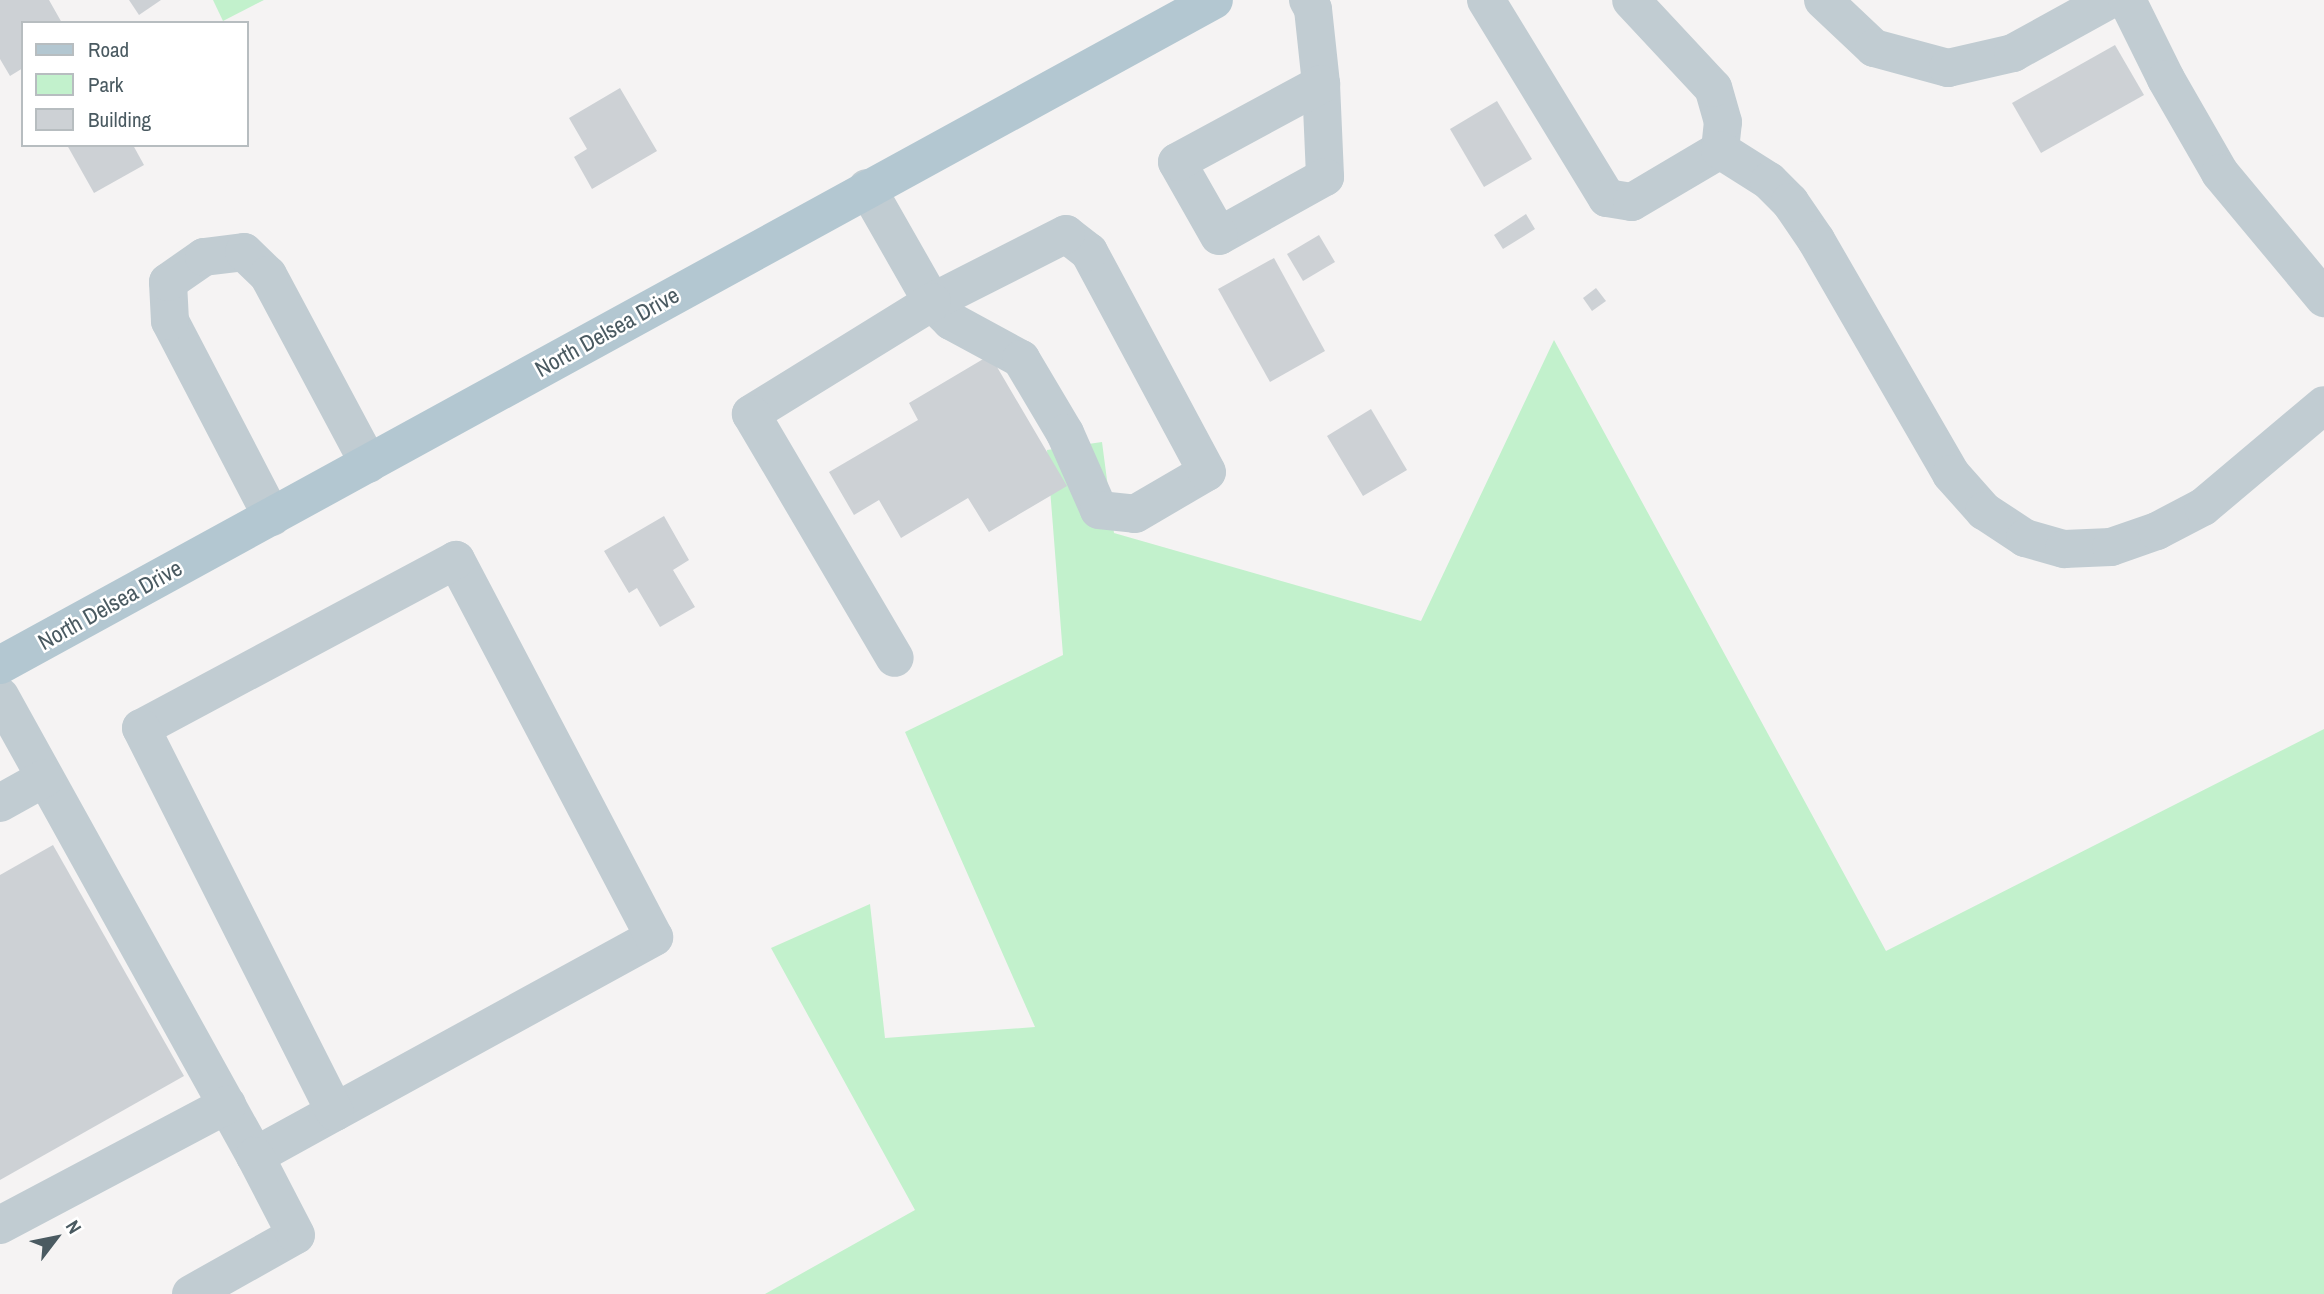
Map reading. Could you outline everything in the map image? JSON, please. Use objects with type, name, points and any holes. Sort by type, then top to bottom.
[{"type":"main road","name":"North Delsea Drive","points":[[0,665],[1214,0]]},
{"type":"lane","points":[[1308,0],[1313,9],[1321,84]]},
{"type":"lane","points":[[1486,0],[1607,198],[1632,202],[1720,150]]},
{"type":"lane","points":[[1632,0],[1713,88],[1723,122],[1720,150]]},
{"type":"lane","points":[[1823,0],[1874,48],[1948,68],[2013,53],[2109,0]]},
{"type":"lane","points":[[2127,0],[2166,79],[2220,173],[2324,298]]},
{"type":"lane","points":[[1720,150],[1769,181],[1790,202],[1816,240],[1951,474],[1984,511],[2025,538],[2064,549],[2111,547],[2157,531],[2203,507],[2324,405]]},
{"type":"lane","points":[[867,188],[932,302],[951,321],[1021,359],[1065,433],[1099,510],[1135,514],[1207,472],[1089,252],[1066,234],[932,302],[751,414],[895,657]]},
{"type":"lane","points":[[272,517],[170,321],[168,282],[204,257],[244,252],[268,275],[369,464]]},
{"type":"lane","points":[[255,1156],[654,937],[456,560],[142,728],[335,1112]]},
{"type":"lane","points":[[0,696],[296,1235],[191,1294]]},
{"type":"lane","points":[[0,803],[45,778]]},
{"type":"lane","points":[[0,1225],[227,1105]]},
{"type":"green space","points":[[213,0],[264,0],[223,21]]},
{"type":"green space","points":[[1554,340],[1886,951],[2324,729],[2324,1294],[765,1294],[915,1210],[771,948],[870,904],[885,1038],[1035,1027],[905,732],[1063,655],[1047,450],[1102,442],[1114,533],[1421,621]]},
{"type":"building","points":[[0,0],[49,0],[61,21],[21,21],[21,69],[10,76],[0,59]]},
{"type":"building","points":[[129,0],[161,0],[139,15]]},
{"type":"building","points":[[2115,45],[2144,95],[2041,153],[2012,103]]},
{"type":"building","points":[[620,88],[657,151],[592,189],[574,157],[587,149],[569,118]]},
{"type":"building","points":[[1497,101],[1532,159],[1484,187],[1450,129]]},
{"type":"building","points":[[68,147],[134,147],[144,165],[94,193]]},
{"type":"building","points":[[1526,214],[1535,229],[1503,249],[1494,235]]},
{"type":"building","points":[[1319,235],[1335,262],[1303,281],[1287,254]]},
{"type":"building","points":[[1274,258],[1325,351],[1270,382],[1218,289]]},
{"type":"building","points":[[1596,288],[1606,301],[1592,311],[1583,298]]},
{"type":"building","points":[[990,355],[1067,486],[989,532],[968,498],[901,538],[879,500],[854,515],[829,472],[918,420],[909,403]]},
{"type":"building","points":[[1371,409],[1407,470],[1363,496],[1327,436]]},
{"type":"building","points":[[664,516],[689,560],[673,570],[695,607],[660,627],[637,588],[629,593],[604,551]]},
{"type":"building","points":[[53,845],[184,1076],[0,1180],[0,875]]}]
